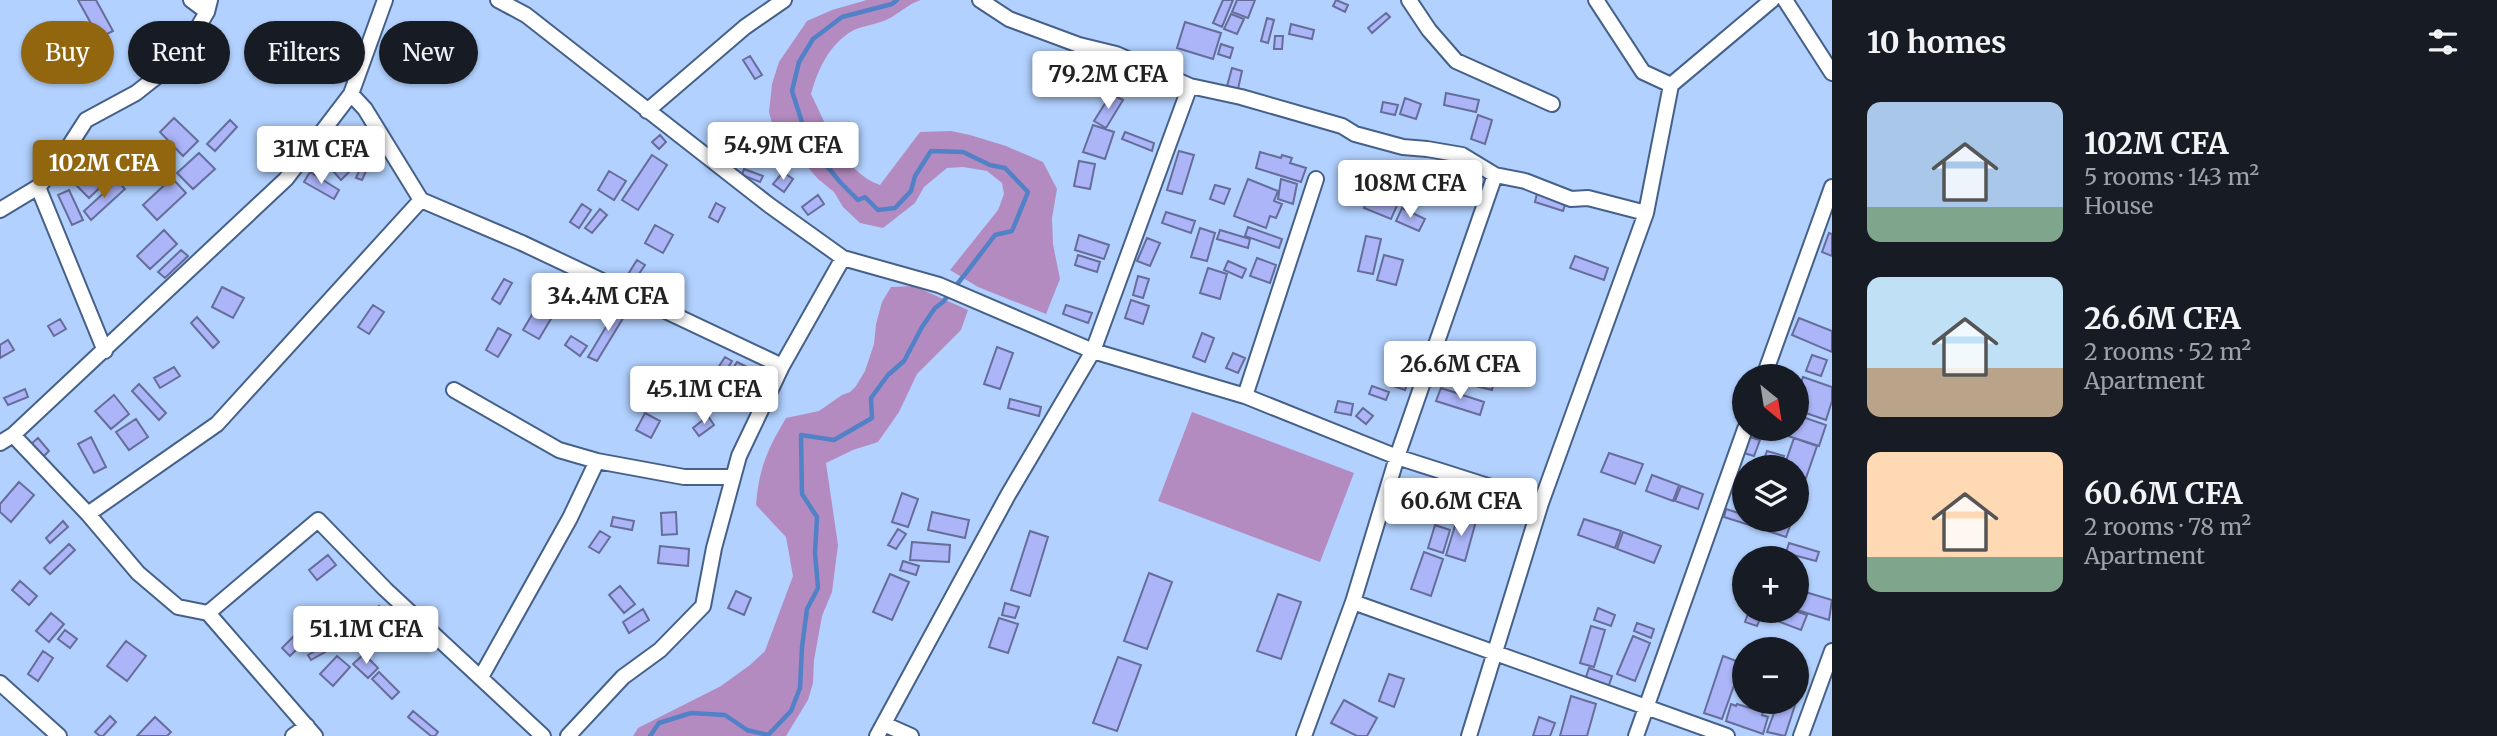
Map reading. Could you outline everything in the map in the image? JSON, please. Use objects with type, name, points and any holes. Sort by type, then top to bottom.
[{"type":"street","points":[[0,210],[38,187],[55,168],[86,120],[136,93],[179,59],[209,6],[191,0]]},
{"type":"street","points":[[0,443],[13,435],[105,351],[286,179],[351,94],[385,0]]},
{"type":"street","points":[[498,0],[526,15],[769,205],[843,258],[939,285],[1093,351],[1245,396],[1397,457],[1541,503]]},
{"type":"street","points":[[647,111],[745,27],[784,0]]},
{"type":"street","points":[[980,0],[1009,19],[1079,45],[1126,57],[1190,86],[1241,97],[1342,126],[1355,134],[1381,142],[1462,155],[1495,175],[1525,181],[1571,199],[1588,198],[1646,214]]},
{"type":"street","points":[[1409,0],[1429,30],[1456,61],[1552,104]]},
{"type":"street","points":[[1596,0],[1643,72],[1671,85]]},
{"type":"street","points":[[1469,736],[1541,503],[1646,214],[1671,85],[1772,0]]},
{"type":"street","points":[[1785,0],[1832,73]]},
{"type":"street","points":[[911,736],[880,730],[1008,495],[1093,351],[1190,86]]},
{"type":"street","points":[[351,94],[365,109],[421,200],[522,243],[782,366]]},
{"type":"street","points":[[1304,736],[1353,602],[1397,457],[1495,175]]},
{"type":"street","points":[[1245,396],[1316,179]]},
{"type":"street","points":[[38,187],[105,351]]},
{"type":"street","points":[[1768,364],[1832,187]]},
{"type":"street","points":[[88,514],[217,424],[421,200]]},
{"type":"street","points":[[568,736],[623,677],[660,650],[703,606],[714,548],[739,456],[782,366],[843,258]]},
{"type":"street","points":[[454,390],[559,450],[597,461],[684,477],[733,477]]},
{"type":"street","points":[[13,435],[88,514],[138,573],[178,607],[208,613],[311,731],[293,736]]},
{"type":"street","points":[[1636,736],[1741,441]]},
{"type":"street","points":[[481,677],[570,518],[597,461]]},
{"type":"street","points":[[208,613],[318,520],[384,589],[543,736]]},
{"type":"street","points":[[1353,602],[1645,709],[1727,736]]},
{"type":"street","points":[[1801,736],[1832,651]]},
{"type":"street","points":[[0,683],[59,736]]},
{"type":"shaded area","points":[[867,0],[921,0],[884,21],[852,31],[837,43],[826,58],[811,94],[830,133],[856,170],[880,185],[920,132],[951,131],[970,135],[1006,146],[1043,162],[1057,189],[1052,218],[1053,244],[1060,279],[1046,314],[978,287],[950,270],[998,210],[1004,194],[1002,183],[987,171],[963,167],[947,168],[924,187],[915,203],[883,228],[860,223],[773,127],[769,112],[772,84],[779,62],[807,21],[832,10]]},
{"type":"shaded area","points":[[914,286],[968,310],[961,330],[917,374],[899,412],[878,442],[826,463],[838,545],[832,592],[822,616],[813,683],[808,700],[786,736],[633,736],[638,728],[721,686],[765,651],[793,576],[786,537],[756,505],[759,480],[769,450],[786,418],[819,411],[856,386],[865,371],[874,344],[882,302],[891,287]]},
{"type":"shaded area","points":[[1192,412],[1354,473],[1320,562],[1158,501]]},
{"type":"building","points":[[78,0],[96,0],[108,21],[90,21]]},
{"type":"building","points":[[1223,0],[1233,0],[1222,27],[1213,23]]},
{"type":"building","points":[[1237,0],[1255,0],[1248,18],[1232,12]]},
{"type":"building","points":[[1336,0],[1348,5],[1345,12],[1333,6]]},
{"type":"building","points":[[1386,13],[1390,17],[1372,33],[1368,28]]},
{"type":"building","points":[[1231,14],[1244,19],[1237,34],[1224,29]]},
{"type":"building","points":[[1267,18],[1274,20],[1268,43],[1261,41]]},
{"type":"building","points":[[1185,22],[1221,33],[1213,59],[1177,48]]},
{"type":"building","points":[[1291,24],[1314,30],[1312,39],[1289,34]]},
{"type":"building","points":[[1275,36],[1283,36],[1282,49],[1274,49]]},
{"type":"building","points":[[1221,44],[1233,48],[1230,58],[1218,54]]},
{"type":"building","points":[[750,56],[762,75],[755,79],[743,60]]},
{"type":"building","points":[[1232,68],[1242,71],[1238,89],[1227,86]]},
{"type":"building","points":[[1446,93],[1479,100],[1476,112],[1444,105]]},
{"type":"building","points":[[1111,94],[1123,100],[1106,128],[1094,121]]},
{"type":"building","points":[[1405,98],[1421,104],[1416,119],[1400,114]]},
{"type":"building","points":[[1383,102],[1398,105],[1395,115],[1381,112]]},
{"type":"building","points":[[1478,115],[1492,120],[1485,144],[1471,139]]},
{"type":"building","points":[[174,118],[198,141],[183,156],[160,132]]},
{"type":"building","points":[[230,120],[237,127],[215,151],[207,144]]},
{"type":"building","points":[[1093,125],[1114,132],[1105,159],[1083,152]]},
{"type":"building","points":[[1125,132],[1154,143],[1152,151],[1122,139]]},
{"type":"building","points":[[660,135],[666,142],[659,149],[652,142]]},
{"type":"building","points":[[750,151],[753,158],[739,164],[736,157]]},
{"type":"building","points":[[1179,151],[1194,155],[1182,194],[1167,190]]},
{"type":"building","points":[[1260,152],[1292,158],[1290,163],[1306,168],[1301,182],[1256,168]]},
{"type":"building","points":[[199,153],[215,169],[193,189],[177,173]]},
{"type":"building","points":[[350,155],[358,163],[341,180],[333,171]]},
{"type":"building","points":[[652,155],[667,165],[638,210],[622,200]]},
{"type":"building","points":[[365,158],[371,160],[362,180],[356,178]]},
{"type":"building","points":[[97,159],[113,175],[89,198],[73,182]]},
{"type":"building","points":[[1079,161],[1095,164],[1090,189],[1074,186]]},
{"type":"building","points":[[744,169],[763,176],[760,182],[742,175]]},
{"type":"building","points":[[609,171],[626,181],[614,200],[598,190]]},
{"type":"building","points":[[310,172],[339,190],[334,199],[304,182]]},
{"type":"building","points":[[783,172],[793,179],[784,192],[773,184]]},
{"type":"building","points":[[172,178],[186,193],[157,220],[143,205]]},
{"type":"building","points":[[1248,179],[1278,191],[1274,201],[1282,204],[1276,218],[1270,216],[1266,228],[1234,216]]},
{"type":"building","points":[[1281,179],[1297,184],[1293,204],[1278,199]]},
{"type":"building","points":[[117,181],[125,189],[91,220],[84,211]]},
{"type":"building","points":[[1215,185],[1230,189],[1224,204],[1210,199]]},
{"type":"building","points":[[69,190],[83,220],[72,225],[58,195]]},
{"type":"building","points":[[1372,190],[1399,201],[1391,219],[1364,208]]},
{"type":"building","points":[[1537,193],[1566,202],[1563,211],[1535,202]]},
{"type":"building","points":[[818,195],[824,204],[808,215],[802,207]]},
{"type":"building","points":[[716,203],[725,208],[718,222],[709,217]]},
{"type":"building","points":[[582,204],[591,210],[579,228],[570,222]]},
{"type":"building","points":[[1402,208],[1425,219],[1419,231],[1396,221]]},
{"type":"building","points":[[600,209],[607,215],[592,233],[585,228]]},
{"type":"building","points":[[1166,212],[1195,221],[1191,233],[1162,223]]},
{"type":"building","points":[[655,225],[673,235],[663,253],[645,243]]},
{"type":"building","points":[[1248,227],[1282,239],[1279,248],[1245,236]]},
{"type":"building","points":[[1200,228],[1215,233],[1207,261],[1191,257]]},
{"type":"building","points":[[164,230],[177,244],[150,269],[137,256]]},
{"type":"building","points":[[1220,230],[1250,239],[1248,248],[1217,239]]},
{"type":"building","points":[[1829,233],[1832,234],[1832,256],[1822,252]]},
{"type":"building","points":[[1079,235],[1109,245],[1104,259],[1075,250]]},
{"type":"building","points":[[1366,236],[1381,239],[1373,274],[1358,271]]},
{"type":"building","points":[[1147,238],[1160,243],[1150,266],[1137,261]]},
{"type":"building","points":[[181,250],[188,256],[165,278],[158,272]]},
{"type":"building","points":[[1078,255],[1100,262],[1097,272],[1075,265]]},
{"type":"building","points":[[1384,255],[1403,260],[1396,285],[1377,280]]},
{"type":"building","points":[[1575,256],[1608,268],[1604,280],[1570,268]]},
{"type":"building","points":[[1257,258],[1276,265],[1270,283],[1250,276]]},
{"type":"building","points":[[637,260],[645,265],[634,281],[627,276]]},
{"type":"building","points":[[1228,261],[1246,269],[1242,278],[1224,270]]},
{"type":"building","points":[[1208,268],[1227,274],[1220,299],[1200,293]]},
{"type":"building","points":[[1138,276],[1149,279],[1143,298],[1133,295]]},
{"type":"building","points":[[504,279],[512,283],[500,304],[492,299]]},
{"type":"building","points":[[222,287],[244,298],[233,318],[212,307]]},
{"type":"building","points":[[1131,300],[1149,306],[1143,324],[1125,318]]},
{"type":"building","points":[[539,303],[555,312],[539,339],[523,330]]},
{"type":"building","points":[[373,305],[384,312],[369,334],[358,327]]},
{"type":"building","points":[[619,305],[628,310],[597,361],[588,357]]},
{"type":"building","points":[[1066,305],[1092,313],[1088,323],[1063,314]]},
{"type":"building","points":[[197,317],[219,342],[213,348],[191,323]]},
{"type":"building","points":[[1799,318],[1832,331],[1832,352],[1792,335]]},
{"type":"building","points":[[60,319],[66,329],[54,336],[48,326]]},
{"type":"building","points":[[498,328],[511,335],[498,357],[486,350]]},
{"type":"building","points":[[1202,333],[1214,338],[1205,362],[1193,357]]},
{"type":"building","points":[[571,336],[587,346],[580,356],[565,345]]},
{"type":"building","points":[[8,340],[14,350],[0,358],[0,345]]},
{"type":"building","points":[[997,347],[1013,353],[1000,389],[984,384]]},
{"type":"building","points":[[1233,353],[1245,358],[1238,373],[1226,368]]},
{"type":"building","points":[[1812,355],[1827,360],[1821,376],[1810,372],[1809,364]]},
{"type":"building","points":[[725,357],[732,361],[721,379],[714,374]]},
{"type":"building","points":[[1396,359],[1414,366],[1405,390],[1387,384]]},
{"type":"building","points":[[737,362],[747,367],[739,382],[728,376]]},
{"type":"building","points":[[174,367],[180,376],[160,388],[154,378]]},
{"type":"building","points":[[1444,370],[1494,382],[1492,390],[1442,378]]},
{"type":"building","points":[[1810,379],[1832,387],[1832,401],[1826,420],[1810,414]]},
{"type":"building","points":[[713,382],[733,393],[728,401],[709,389]]},
{"type":"building","points":[[139,384],[166,413],[159,420],[132,391]]},
{"type":"building","points":[[1372,386],[1389,392],[1386,400],[1369,394]]},
{"type":"building","points":[[1441,388],[1484,402],[1480,415],[1436,401]]},
{"type":"building","points":[[25,389],[28,397],[8,405],[4,398]]},
{"type":"building","points":[[114,395],[129,414],[111,429],[95,411]]},
{"type":"building","points":[[1010,399],[1041,407],[1039,416],[1008,408]]},
{"type":"building","points":[[1338,401],[1353,404],[1351,415],[1335,412]]},
{"type":"building","points":[[1363,408],[1373,416],[1366,424],[1356,416]]},
{"type":"building","points":[[645,413],[660,421],[651,438],[636,430]]},
{"type":"building","points":[[708,416],[714,425],[699,436],[693,428]]},
{"type":"building","points":[[136,419],[148,437],[129,450],[116,432]]},
{"type":"building","points":[[1810,419],[1826,425],[1819,446],[1804,441],[1810,441]]},
{"type":"building","points":[[91,437],[106,467],[94,473],[78,444]]},
{"type":"building","points":[[38,438],[49,451],[42,458],[30,445]]},
{"type":"building","points":[[1748,441],[1760,441],[1754,455],[1744,453]]},
{"type":"building","points":[[1793,441],[1817,446],[1809,469],[1809,455],[1788,455]]},
{"type":"building","points":[[1609,453],[1643,464],[1635,484],[1601,472]]},
{"type":"building","points":[[1652,475],[1679,485],[1673,501],[1646,491]]},
{"type":"building","points":[[19,482],[34,495],[11,522],[0,512],[0,504]]},
{"type":"building","points":[[1681,486],[1703,494],[1698,509],[1675,501]]},
{"type":"building","points":[[902,493],[918,499],[908,527],[892,522]]},
{"type":"building","points":[[1726,509],[1732,511],[1732,520],[1724,517]]},
{"type":"building","points":[[676,512],[677,534],[662,535],[661,513]]},
{"type":"building","points":[[932,512],[969,520],[965,538],[928,530]]},
{"type":"building","points":[[1458,516],[1476,521],[1465,561],[1446,555]]},
{"type":"building","points":[[613,517],[634,521],[632,530],[611,526]]},
{"type":"building","points":[[1584,519],[1621,531],[1615,548],[1578,535]]},
{"type":"building","points":[[63,521],[68,527],[50,543],[46,538]]},
{"type":"building","points":[[1435,525],[1450,530],[1443,553],[1428,548]]},
{"type":"building","points":[[898,529],[906,534],[896,549],[888,545]]},
{"type":"building","points":[[600,531],[610,537],[599,553],[589,547]]},
{"type":"building","points":[[1030,531],[1048,537],[1030,596],[1011,590]]},
{"type":"building","points":[[1623,532],[1661,546],[1654,563],[1617,549]]},
{"type":"building","points":[[1771,532],[1788,532],[1786,537]]},
{"type":"building","points":[[912,542],[950,545],[949,562],[910,560]]},
{"type":"building","points":[[69,544],[75,550],[50,574],[44,568]]},
{"type":"building","points":[[660,546],[689,549],[688,566],[658,563]]},
{"type":"building","points":[[1809,549],[1819,552],[1816,561],[1809,559]]},
{"type":"building","points":[[1424,552],[1443,559],[1431,596],[1411,589]]},
{"type":"building","points":[[328,555],[336,565],[317,580],[309,570]]},
{"type":"building","points":[[903,561],[919,566],[916,575],[900,570]]},
{"type":"building","points":[[1149,573],[1172,582],[1147,649],[1124,641]]},
{"type":"building","points":[[890,574],[909,582],[892,620],[873,612]]},
{"type":"building","points":[[20,581],[37,596],[29,605],[12,590]]},
{"type":"building","points":[[620,586],[635,604],[624,613],[609,595]]},
{"type":"building","points":[[736,591],[751,598],[744,615],[728,608]]},
{"type":"building","points":[[1809,593],[1832,600],[1829,620],[1809,614]]},
{"type":"building","points":[[1278,594],[1301,602],[1281,659],[1257,651]]},
{"type":"building","points":[[1005,603],[1019,607],[1015,618],[1002,615]]},
{"type":"building","points":[[379,606],[390,617],[372,634],[361,624]]},
{"type":"building","points":[[1598,608],[1615,615],[1611,626],[1594,620]]},
{"type":"building","points":[[643,609],[649,620],[629,633],[623,622]]},
{"type":"building","points":[[324,611],[338,625],[328,635],[314,621]]},
{"type":"building","points":[[51,613],[64,624],[49,642],[36,631]]},
{"type":"building","points":[[999,618],[1018,624],[1008,653],[989,647]]},
{"type":"building","points":[[1637,623],[1654,629],[1651,638],[1634,631]]},
{"type":"building","points":[[1783,623],[1804,623],[1801,630]]},
{"type":"building","points":[[306,624],[314,632],[290,656],[282,648]]},
{"type":"building","points":[[1591,626],[1605,630],[1594,667],[1580,663]]},
{"type":"building","points":[[65,630],[77,639],[70,648],[58,639]]},
{"type":"building","points":[[1633,636],[1650,643],[1635,681],[1617,674]]},
{"type":"building","points":[[126,641],[146,656],[127,681],[107,666]]},
{"type":"building","points":[[324,646],[327,651],[311,660],[308,655]]},
{"type":"building","points":[[43,651],[53,658],[38,681],[28,674]]},
{"type":"building","points":[[364,654],[378,668],[368,678],[353,664]]},
{"type":"building","points":[[337,656],[350,667],[333,686],[320,674]]},
{"type":"building","points":[[1723,656],[1732,659],[1732,691],[1722,719],[1704,713]]},
{"type":"building","points":[[1118,657],[1141,665],[1117,731],[1093,723]]},
{"type":"building","points":[[1589,668],[1612,676],[1608,688],[1585,680]]},
{"type":"building","points":[[379,672],[399,692],[392,699],[372,679]]},
{"type":"building","points":[[1389,674],[1404,679],[1394,707],[1379,701]]},
{"type":"building","points":[[1571,696],[1596,704],[1587,736],[1560,736]]},
{"type":"building","points":[[1344,700],[1377,718],[1367,736],[1357,736],[1331,723]]},
{"type":"building","points":[[1731,704],[1732,714],[1762,714],[1768,717],[1763,734],[1726,721]]},
{"type":"building","points":[[413,711],[438,732],[435,736],[431,736],[408,717]]},
{"type":"building","points":[[1774,714],[1792,714],[1785,736],[1767,732]]},
{"type":"building","points":[[110,716],[116,722],[100,736],[95,732]]},
{"type":"building","points":[[155,717],[171,732],[167,736],[137,736]]},
{"type":"building","points":[[1539,717],[1555,723],[1550,736],[1533,736]]},
{"type":"waterway","points":[[650,736],[659,723],[691,713],[725,715],[747,730],[768,735],[791,711],[800,688],[807,609],[818,588],[815,553],[817,517],[802,494],[801,435],[834,440],[872,418],[871,398],[888,375],[904,361],[935,308],[943,302],[995,235],[1012,231],[1028,192],[1005,168],[990,165],[963,152],[931,151],[915,176],[911,191],[895,208],[878,210],[865,197],[858,200],[809,144],[792,91],[799,62],[813,39],[842,17],[892,4],[897,0]]}]
